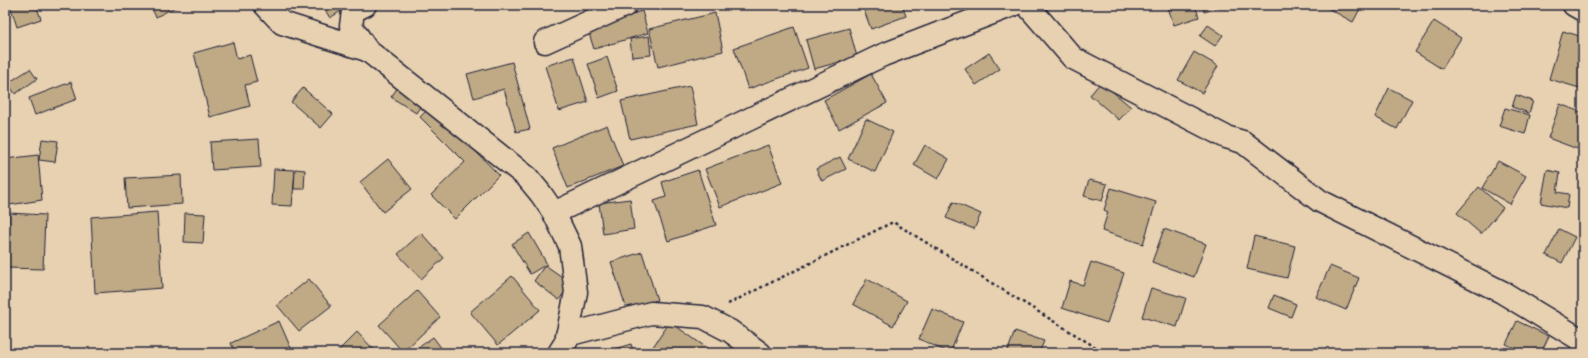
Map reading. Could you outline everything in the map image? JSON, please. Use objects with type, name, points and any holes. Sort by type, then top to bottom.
[{"type":"street","points":[[265,5],[282,23],[367,50]]},
{"type":"street","points":[[365,5],[353,11],[351,26],[367,50],[526,177],[541,194],[554,213],[570,246],[576,292],[563,344]]},
{"type":"street","points":[[545,42],[626,5]]},
{"type":"street","points":[[554,213],[883,55],[1013,5]]},
{"type":"street","points":[[1027,5],[1073,58],[1226,137],[1243,142],[1320,200],[1502,292],[1583,341]]},
{"type":"street","points":[[1574,5],[1583,10]]},
{"type":"street","points":[[563,344],[651,313],[703,317],[730,331],[760,353]]},
{"type":"path","points":[[703,317],[893,222],[1106,353]]},
{"type":"building","points":[[10,5],[36,5],[41,19],[17,27]]},
{"type":"building","points":[[150,5],[179,5],[156,17]]},
{"type":"building","points":[[322,5],[350,5],[330,18]]},
{"type":"building","points":[[862,5],[902,5],[906,16],[871,29]]},
{"type":"building","points":[[1167,5],[1195,5],[1199,17],[1174,25]]},
{"type":"building","points":[[1203,5],[1227,5],[1204,12]]},
{"type":"building","points":[[1322,5],[1362,5],[1353,22]]},
{"type":"building","points":[[642,11],[648,33],[594,49],[587,27]]},
{"type":"building","points":[[715,13],[723,51],[658,67],[649,29]]},
{"type":"building","points":[[1434,21],[1461,38],[1442,69],[1415,52]]},
{"type":"building","points":[[1208,25],[1223,35],[1215,46],[1200,36]]},
{"type":"building","points":[[794,27],[808,68],[748,89],[734,48]]},
{"type":"building","points":[[849,28],[857,57],[814,69],[806,40]]},
{"type":"building","points":[[1563,31],[1583,37],[1583,89],[1549,79]]},
{"type":"building","points":[[649,36],[651,55],[632,57],[630,39]]},
{"type":"building","points":[[233,42],[237,59],[250,55],[257,82],[245,85],[250,106],[210,117],[194,53]]},
{"type":"building","points":[[1194,52],[1218,66],[1202,93],[1178,80]]},
{"type":"building","points":[[989,53],[1000,69],[976,85],[965,69]]},
{"type":"building","points":[[574,57],[588,102],[559,111],[545,66]]},
{"type":"building","points":[[607,57],[618,91],[599,98],[588,64]]},
{"type":"building","points":[[512,62],[530,129],[516,132],[504,89],[474,98],[467,74]]},
{"type":"building","points":[[30,69],[37,79],[15,94],[8,83]]},
{"type":"building","points":[[871,74],[887,103],[839,129],[824,100]]},
{"type":"building","points":[[71,82],[77,99],[35,115],[29,98]]},
{"type":"building","points":[[1101,82],[1131,107],[1119,120],[1090,95]]},
{"type":"building","points":[[690,86],[698,124],[630,139],[621,101]]},
{"type":"building","points":[[398,87],[423,102],[416,113],[391,97]]},
{"type":"building","points":[[303,88],[333,114],[321,128],[291,102]]},
{"type":"building","points":[[1389,88],[1412,100],[1397,129],[1375,117]]},
{"type":"building","points":[[1516,95],[1533,101],[1529,113],[1512,107]]},
{"type":"building","points":[[1560,104],[1583,113],[1583,151],[1548,138]]},
{"type":"building","points":[[431,106],[499,175],[455,219],[431,195],[465,162],[420,117]]},
{"type":"building","points":[[1505,108],[1530,115],[1525,134],[1499,126]]},
{"type":"building","points":[[866,119],[893,132],[875,172],[848,159]]},
{"type":"building","points":[[607,125],[623,166],[568,188],[552,148]]},
{"type":"building","points":[[42,139],[58,141],[55,162],[39,160]]},
{"type":"building","points":[[259,139],[261,167],[212,170],[210,142]]},
{"type":"building","points":[[768,145],[782,183],[720,207],[705,169]]},
{"type":"building","points":[[925,145],[949,159],[938,179],[914,165]]},
{"type":"building","points":[[38,155],[42,200],[9,205],[5,174],[5,159]]},
{"type":"building","points":[[840,157],[846,169],[822,181],[816,169]]},
{"type":"building","points":[[388,159],[412,189],[383,212],[360,182]]},
{"type":"building","points":[[1498,161],[1526,176],[1510,204],[1482,188]]},
{"type":"building","points":[[274,169],[295,170],[292,206],[272,205]]},
{"type":"building","points":[[295,169],[305,170],[304,189],[294,189]]},
{"type":"building","points":[[698,170],[716,225],[668,241],[654,201],[666,197],[662,182]]},
{"type":"building","points":[[1547,170],[1560,173],[1557,192],[1569,194],[1567,208],[1541,203]]},
{"type":"building","points":[[181,175],[182,204],[127,208],[125,178]]},
{"type":"building","points":[[1089,180],[1107,184],[1102,201],[1084,196]]},
{"type":"building","points":[[1479,187],[1503,208],[1481,234],[1457,213]]},
{"type":"building","points":[[1111,188],[1156,202],[1143,244],[1102,231],[1108,212],[1104,210]]},
{"type":"building","points":[[630,199],[634,229],[603,234],[599,203]]},
{"type":"building","points":[[953,202],[981,214],[974,229],[946,218]]},
{"type":"building","points":[[157,212],[162,288],[95,293],[91,217]]},
{"type":"building","points":[[9,213],[45,215],[43,269],[7,268]]},
{"type":"building","points":[[185,213],[205,214],[203,243],[184,242]]},
{"type":"building","points":[[1164,229],[1206,244],[1194,277],[1152,262]]},
{"type":"building","points":[[1559,229],[1575,237],[1562,263],[1546,255]]},
{"type":"building","points":[[421,233],[444,258],[421,279],[398,254]]},
{"type":"building","points":[[529,233],[547,264],[530,274],[512,244]]},
{"type":"building","points":[[1254,236],[1295,246],[1287,278],[1247,269]]},
{"type":"building","points":[[642,252],[657,300],[627,310],[611,262]]},
{"type":"building","points":[[1091,262],[1124,273],[1107,323],[1062,308],[1070,281],[1083,285]]},
{"type":"building","points":[[545,265],[571,283],[559,300],[534,281]]},
{"type":"building","points":[[1330,266],[1359,278],[1346,310],[1316,297]]},
{"type":"building","points":[[512,276],[540,310],[498,345],[470,312]]},
{"type":"building","points":[[309,279],[331,306],[299,331],[277,305]]},
{"type":"building","points":[[867,279],[907,301],[893,326],[853,304]]},
{"type":"building","points":[[1151,288],[1186,298],[1177,327],[1142,317]]},
{"type":"building","points":[[417,291],[440,317],[403,352],[379,325]]},
{"type":"building","points":[[1274,295],[1296,304],[1291,317],[1269,308]]},
{"type":"building","points":[[932,309],[963,322],[950,353],[919,339]]},
{"type":"building","points":[[279,321],[293,353],[235,353],[231,343]]},
{"type":"building","points":[[1517,321],[1549,336],[1541,353],[1525,353],[1506,344]]},
{"type":"building","points":[[670,322],[707,348],[704,353],[652,353],[650,351]]},
{"type":"building","points":[[1015,331],[1044,341],[1039,353],[1007,353]]},
{"type":"building","points":[[357,332],[377,353],[336,353]]},
{"type":"building","points":[[433,337],[445,353],[411,353]]},
{"type":"building","points":[[631,344],[634,353],[601,353]]}]
